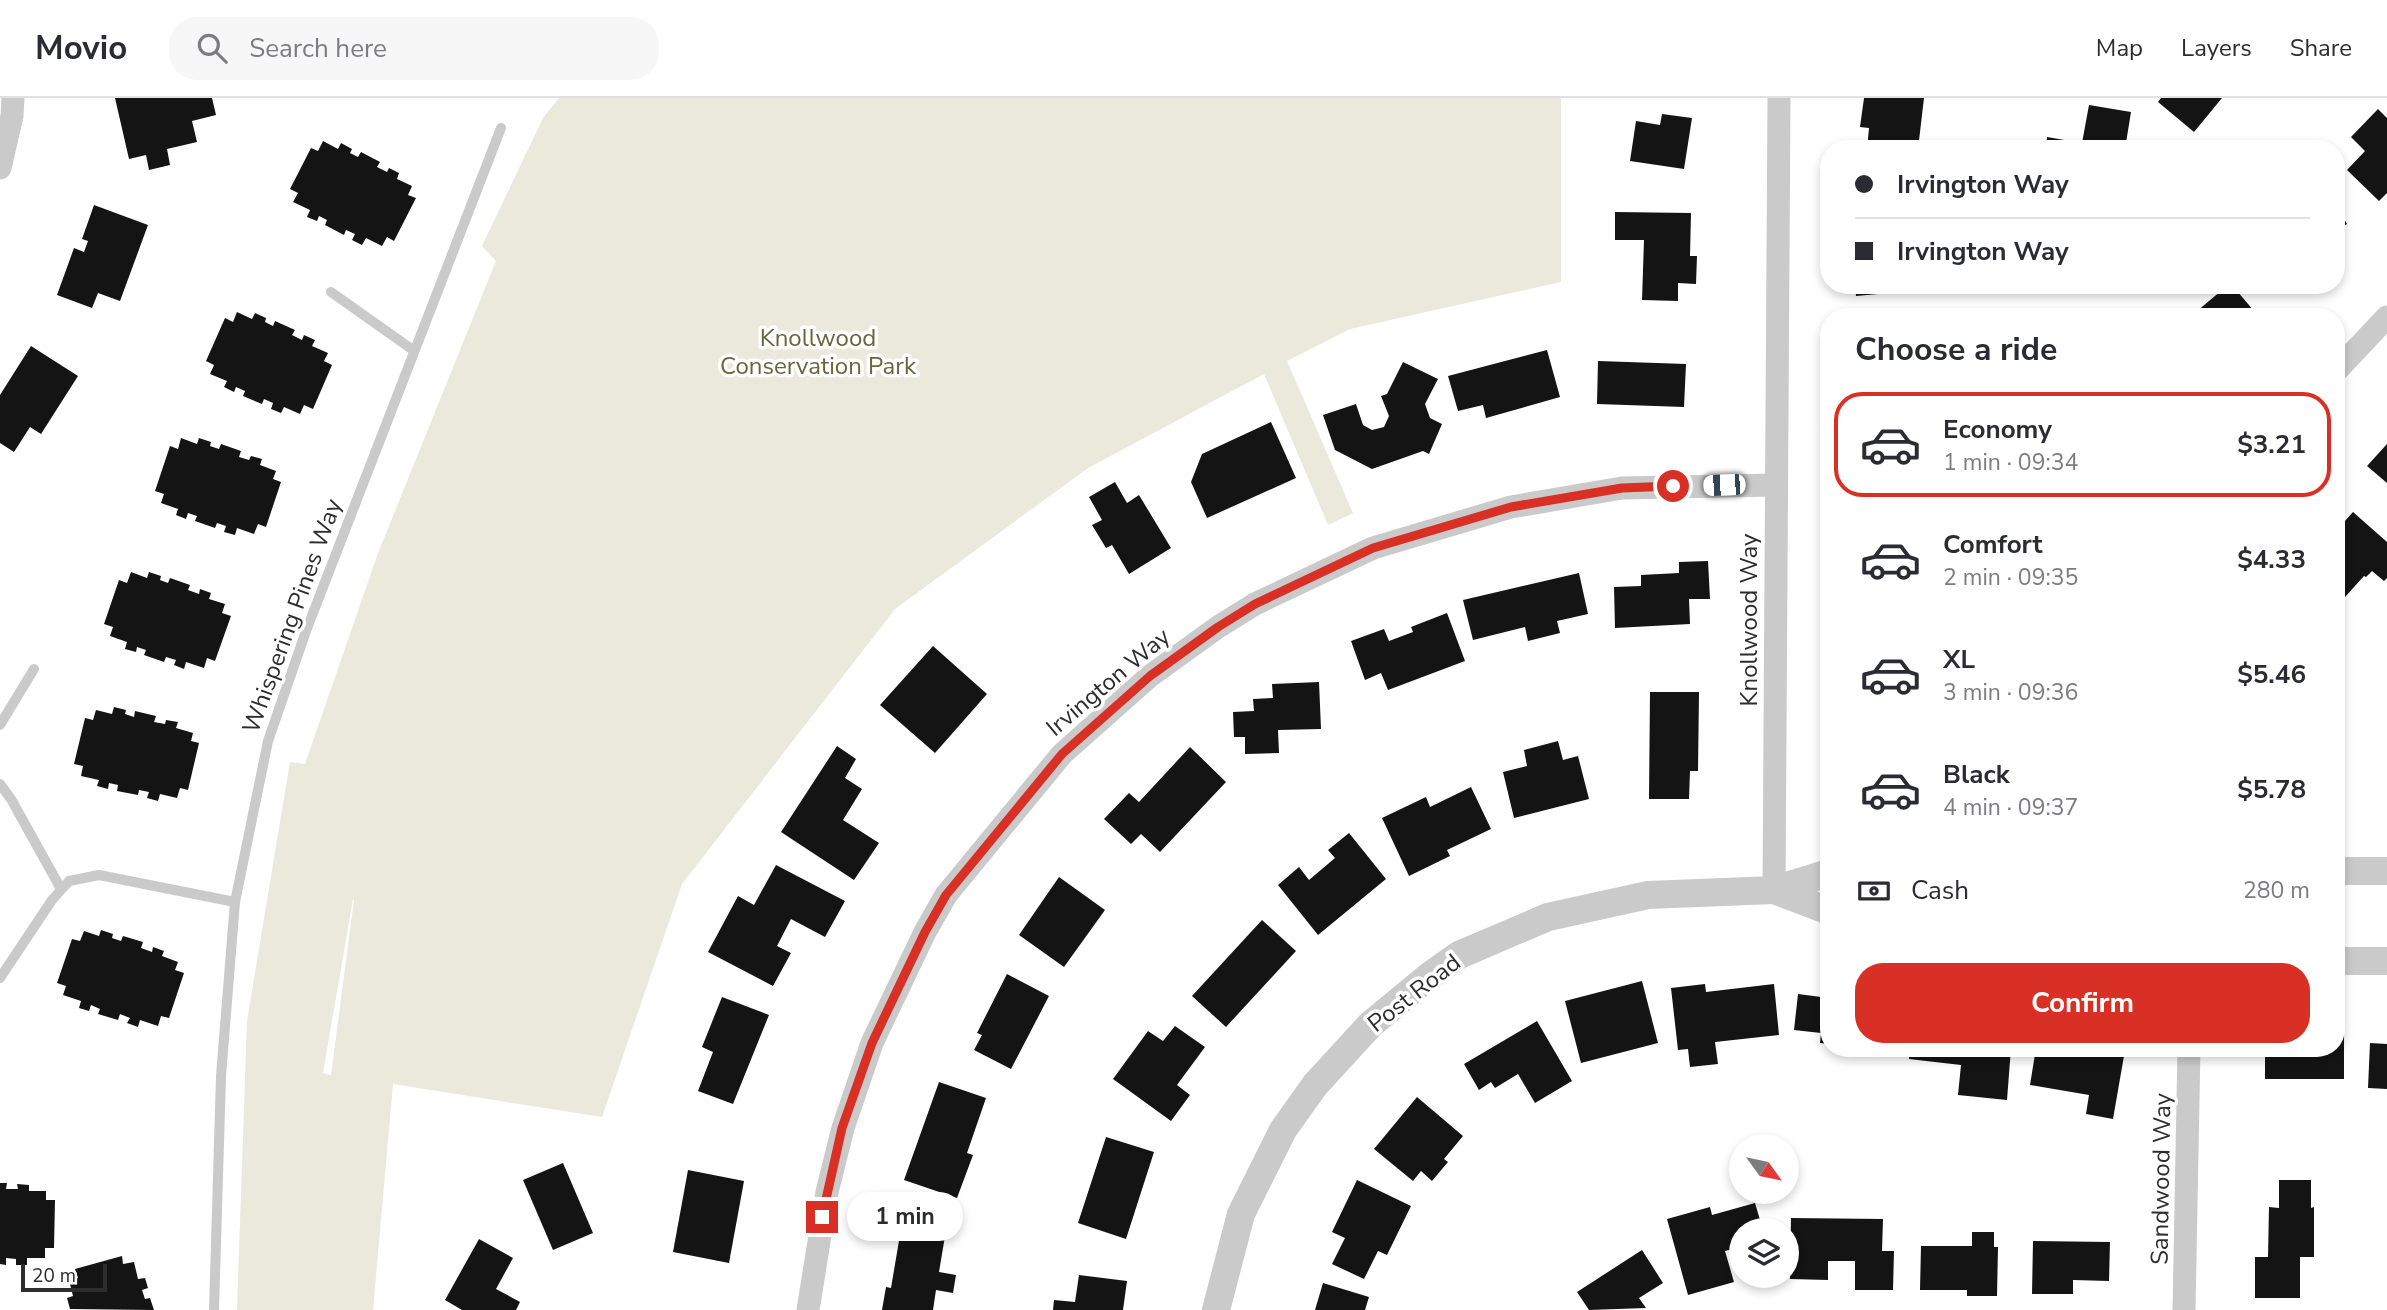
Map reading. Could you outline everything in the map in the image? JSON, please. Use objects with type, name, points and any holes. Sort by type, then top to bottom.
[{"type":"street","points":[[0,168],[12,116],[13,98]]},
{"type":"street","name":"Knollwood Way","points":[[1774,890],[1779,98]]},
{"type":"street","points":[[2345,361],[2387,317]]},
{"type":"street","name":"Irvington Way","points":[[808,1310],[827,1192],[842,1128],[872,1043],[925,932],[946,895],[1062,754],[1150,676],[1255,604],[1373,548],[1511,507],[1622,488],[1776,485]]},
{"type":"street","points":[[2345,871],[2387,871]]},
{"type":"street","points":[[1774,890],[1820,876]]},
{"type":"street","points":[[1774,890],[1820,908]]},
{"type":"street","name":"Post Road","points":[[1216,1310],[1241,1214],[1283,1130],[1314,1085],[1370,1024],[1428,977],[1459,955],[1548,917],[1648,895],[1774,890]]},
{"type":"street","points":[[2345,961],[2387,961]]},
{"type":"street","name":"Sandwood Way","points":[[2185,1310],[2189,1057]]},
{"type":"lane","name":"Whispering Pines Way","points":[[214,1310],[221,1076],[235,902],[268,741],[306,631],[501,128]]},
{"type":"lane","points":[[331,292],[413,350]]},
{"type":"lane","points":[[0,725],[34,669]]},
{"type":"lane","points":[[0,785],[11,799],[61,889]]},
{"type":"lane","points":[[0,978],[52,900],[69,881],[99,875],[235,902]]},
{"type":"green space","name":"Knollwood Conservation Park","points":[[559,98],[1561,98],[1561,282],[1350,329],[1287,361],[1353,513],[1328,525],[1264,374],[1088,468],[895,609],[682,884],[602,1117],[393,1084],[373,1310],[237,1310],[247,1021],[290,762],[305,764],[378,553],[496,261],[482,246],[543,118]],"holes":[[[354,900],[331,1075],[323,1073]]]},
{"type":"building","points":[[115,98],[212,98],[216,115],[192,121],[197,142],[167,149],[170,165],[149,170],[146,155],[129,159]]},
{"type":"building","points":[[1864,98],[1924,98],[1919,140],[1868,140],[1869,128],[1860,127]]},
{"type":"building","points":[[2161,98],[2222,98],[2194,132],[2158,102]]},
{"type":"building","points":[[2089,105],[2131,112],[2126,140],[2083,140]]},
{"type":"building","points":[[2378,109],[2387,118],[2387,193],[2379,201],[2347,170],[2365,151],[2351,137]]},
{"type":"building","points":[[1662,114],[1692,118],[1684,169],[1630,161],[1636,121],[1660,125]]},
{"type":"building","points":[[323,141],[338,149],[341,143],[352,149],[350,153],[358,157],[361,152],[380,162],[377,167],[387,172],[389,168],[399,173],[397,179],[412,186],[408,195],[416,198],[394,241],[387,237],[382,246],[366,238],[362,245],[352,240],[355,234],[346,230],[344,235],[325,225],[327,220],[319,216],[317,221],[307,217],[310,210],[293,202],[298,193],[290,189],[311,148],[318,151]]},
{"type":"building","points":[[94,205],[148,225],[120,301],[98,293],[92,308],[57,295],[74,248],[84,252],[88,241],[82,239]]},
{"type":"building","points":[[1615,212],[1691,213],[1690,256],[1697,256],[1696,284],[1678,283],[1678,301],[1642,300],[1644,240],[1615,240]]},
{"type":"building","points":[[2217,294],[2240,294],[2251,308],[2201,308]]},
{"type":"building","points":[[237,312],[252,319],[255,313],[266,318],[265,322],[273,326],[275,321],[295,330],[292,335],[302,340],[304,335],[315,340],[312,346],[328,353],[324,361],[332,365],[313,409],[304,405],[300,414],[284,407],[281,413],[271,409],[273,403],[264,399],[262,404],[243,396],[245,391],[236,387],[234,392],[224,387],[227,381],[210,374],[214,365],[206,361],[225,318],[233,322]]},
{"type":"building","points":[[31,346],[78,376],[41,434],[30,427],[14,452],[0,443],[0,395]]},
{"type":"building","points":[[1547,350],[1560,397],[1486,418],[1483,405],[1458,411],[1448,376]]},
{"type":"building","points":[[1598,361],[1686,364],[1684,407],[1597,404]]},
{"type":"building","points":[[1403,362],[1438,379],[1425,404],[1430,418],[1442,424],[1429,454],[1423,451],[1372,469],[1335,450],[1323,415],[1356,404],[1363,425],[1372,430],[1384,427],[1389,416],[1381,396],[1387,394]]},
{"type":"building","points":[[1271,422],[1296,478],[1207,518],[1191,482],[1202,454]]},
{"type":"building","points":[[181,438],[197,444],[199,438],[211,442],[210,446],[219,449],[221,444],[241,451],[239,457],[249,460],[251,456],[262,459],[260,465],[276,471],[273,479],[281,482],[266,527],[258,524],[254,534],[237,528],[235,535],[224,532],[226,526],[217,523],[215,528],[195,521],[197,516],[188,513],[186,519],[176,515],[178,509],[161,503],[164,494],[155,491],[170,446],[178,449]]},
{"type":"building","points":[[2387,444],[2387,483],[2367,466]]},
{"type":"building","points":[[1115,482],[1127,503],[1139,495],[1171,548],[1129,574],[1112,545],[1106,548],[1092,525],[1102,520],[1089,497]]},
{"type":"building","points":[[2353,512],[2387,542],[2387,578],[2384,581],[2372,571],[2345,597],[2345,521]]},
{"type":"building","points":[[1708,561],[1710,599],[1689,599],[1690,624],[1615,628],[1614,587],[1641,586],[1641,575],[1679,573],[1679,562]]},
{"type":"building","points":[[131,572],[147,578],[149,572],[161,576],[160,580],[168,583],[170,578],[190,585],[188,590],[199,594],[200,589],[211,593],[209,599],[225,604],[222,613],[231,616],[215,661],[207,658],[204,668],[186,662],[184,669],[174,665],[176,660],[166,657],[164,662],[144,655],[146,650],[137,647],[136,652],[125,649],[127,642],[110,636],[113,627],[104,624],[119,580],[127,583]]},
{"type":"building","points":[[1579,573],[1588,614],[1557,621],[1560,633],[1528,641],[1525,627],[1473,640],[1463,600]]},
{"type":"building","points":[[1447,613],[1465,661],[1388,690],[1381,673],[1365,680],[1351,641],[1384,629],[1389,641],[1413,632],[1411,627]]},
{"type":"building","points":[[933,646],[987,694],[935,753],[880,705]]},
{"type":"building","points":[[1319,682],[1321,729],[1278,730],[1279,753],[1245,754],[1245,737],[1234,737],[1233,712],[1254,711],[1253,699],[1273,698],[1272,684]]},
{"type":"building","points":[[1650,692],[1699,692],[1698,771],[1690,771],[1689,799],[1649,799]]},
{"type":"building","points":[[114,707],[126,710],[125,714],[134,717],[135,711],[156,716],[154,722],[178,722],[176,728],[193,733],[191,741],[199,743],[188,790],[180,788],[177,798],[160,794],[158,801],[147,798],[149,792],[139,790],[138,795],[117,791],[118,785],[109,783],[108,789],[97,786],[99,780],[81,776],[83,766],[74,764],[85,718],[93,720],[96,710],[112,714]]},
{"type":"building","points":[[1558,741],[1563,760],[1578,756],[1589,799],[1514,818],[1503,772],[1527,766],[1524,750]]},
{"type":"building","points":[[837,746],[856,759],[845,778],[862,789],[843,820],[879,843],[854,880],[781,832]]},
{"type":"building","points":[[1190,747],[1226,782],[1160,852],[1141,834],[1131,844],[1104,819],[1129,793],[1139,802]]},
{"type":"building","points":[[1471,787],[1491,829],[1447,850],[1450,856],[1409,876],[1382,818],[1426,797],[1430,807]]},
{"type":"building","points":[[1349,833],[1386,879],[1318,935],[1278,885],[1299,867],[1309,880],[1335,858],[1328,850]]},
{"type":"building","points":[[776,865],[845,901],[825,937],[791,919],[777,946],[791,953],[773,986],[708,952],[738,896],[754,905]]},
{"type":"building","points":[[1059,877],[1105,910],[1064,967],[1019,935]]},
{"type":"building","points":[[1262,920],[1296,951],[1226,1027],[1192,996]]},
{"type":"building","points":[[101,930],[113,934],[112,938],[121,941],[123,936],[143,942],[141,948],[152,952],[153,947],[164,951],[162,956],[178,962],[175,970],[184,973],[169,1018],[161,1016],[158,1026],[140,1020],[138,1027],[127,1023],[130,1018],[120,1014],[118,1020],[98,1014],[100,1009],[91,1005],[89,1011],[79,1008],[81,1001],[63,995],[66,986],[57,983],[72,939],[80,941],[84,931],[99,936]]},
{"type":"building","points":[[1007,974],[1049,996],[1011,1069],[974,1050],[982,1035],[977,1033]]},
{"type":"building","points":[[1642,981],[1658,1043],[1581,1063],[1565,1001]]},
{"type":"building","points":[[1705,984],[1706,992],[1774,984],[1779,1035],[1715,1042],[1718,1064],[1690,1067],[1688,1049],[1678,1050],[1671,988]]},
{"type":"building","points":[[1798,994],[1820,997],[1820,1033],[1794,1030]]},
{"type":"building","points":[[722,997],[769,1015],[733,1104],[698,1091],[713,1052],[702,1047]]},
{"type":"building","points":[[1537,1021],[1572,1081],[1535,1103],[1518,1074],[1495,1088],[1491,1082],[1479,1090],[1464,1064]]},
{"type":"building","points":[[1175,1026],[1205,1047],[1177,1085],[1190,1095],[1171,1121],[1113,1079],[1148,1031],[1163,1041]]},
{"type":"building","points":[[2370,1043],[2387,1044],[2387,1089],[2368,1088]]},
{"type":"building","points":[[2010,1057],[2007,1100],[1958,1095],[1961,1065],[1909,1059]]},
{"type":"building","points":[[2035,1057],[2124,1057],[2113,1119],[2086,1114],[2089,1095],[2030,1085]]},
{"type":"building","points":[[2265,1057],[2344,1057],[2344,1079],[2265,1079]]},
{"type":"building","points":[[939,1082],[986,1098],[967,1153],[973,1155],[957,1198],[904,1180]]},
{"type":"building","points":[[1417,1097],[1463,1136],[1444,1159],[1448,1162],[1432,1181],[1421,1171],[1413,1181],[1374,1149]]},
{"type":"building","points":[[1106,1137],[1154,1152],[1126,1239],[1078,1223]]},
{"type":"building","points":[[563,1163],[593,1233],[553,1250],[523,1180]]},
{"type":"building","points":[[688,1170],[744,1181],[729,1263],[673,1252]]},
{"type":"building","points":[[1357,1180],[1411,1206],[1387,1255],[1378,1251],[1364,1279],[1332,1264],[1345,1238],[1332,1232]]},
{"type":"building","points":[[2279,1180],[2311,1180],[2314,1257],[2300,1257],[2300,1298],[2255,1298],[2255,1257],[2268,1257],[2269,1207],[2279,1208]]},
{"type":"building","points":[[0,1183],[7,1183],[6,1189],[18,1189],[17,1184],[29,1185],[29,1191],[46,1191],[46,1200],[55,1200],[54,1248],[45,1248],[45,1258],[27,1258],[27,1265],[16,1265],[16,1259],[6,1258],[6,1265],[0,1264]]},
{"type":"building","points":[[1755,1204],[1759,1218],[1729,1218],[1729,1250],[1725,1251],[1729,1265],[1729,1283],[1688,1295],[1667,1219],[1710,1207],[1712,1215]]},
{"type":"building","points":[[1799,1218],[1883,1219],[1882,1251],[1894,1251],[1893,1290],[1855,1290],[1855,1261],[1828,1261],[1828,1280],[1799,1279]]},
{"type":"building","points":[[902,1223],[946,1230],[939,1272],[956,1275],[953,1293],[936,1290],[933,1310],[882,1310],[886,1287],[891,1288]]},
{"type":"building","points":[[1972,1232],[1994,1232],[1994,1247],[1998,1247],[1997,1296],[1967,1296],[1967,1290],[1920,1290],[1921,1246],[1972,1246]]},
{"type":"building","points":[[479,1239],[513,1258],[496,1289],[520,1302],[516,1310],[462,1310],[445,1300]]},
{"type":"building","points":[[2033,1241],[2110,1242],[2109,1281],[2073,1280],[2073,1294],[2032,1294]]},
{"type":"building","points":[[1642,1250],[1663,1283],[1639,1298],[1646,1308],[1589,1310],[1577,1292]]},
{"type":"building","points":[[122,1256],[123,1264],[134,1262],[138,1279],[145,1278],[148,1288],[142,1290],[145,1299],[150,1298],[154,1310],[70,1309],[67,1298],[73,1296],[69,1280],[78,1278],[75,1269]]},
{"type":"building","points":[[1079,1275],[1127,1281],[1123,1310],[1053,1310],[1054,1300],[1075,1302]]},
{"type":"building","points":[[1323,1283],[1369,1297],[1365,1310],[1315,1310]]},
{"type":"route","points":[[822,1217],[842,1128],[872,1043],[925,932],[946,895],[1062,754],[1150,676],[1255,604],[1373,548],[1511,507],[1622,488],[1673,486]]}]
